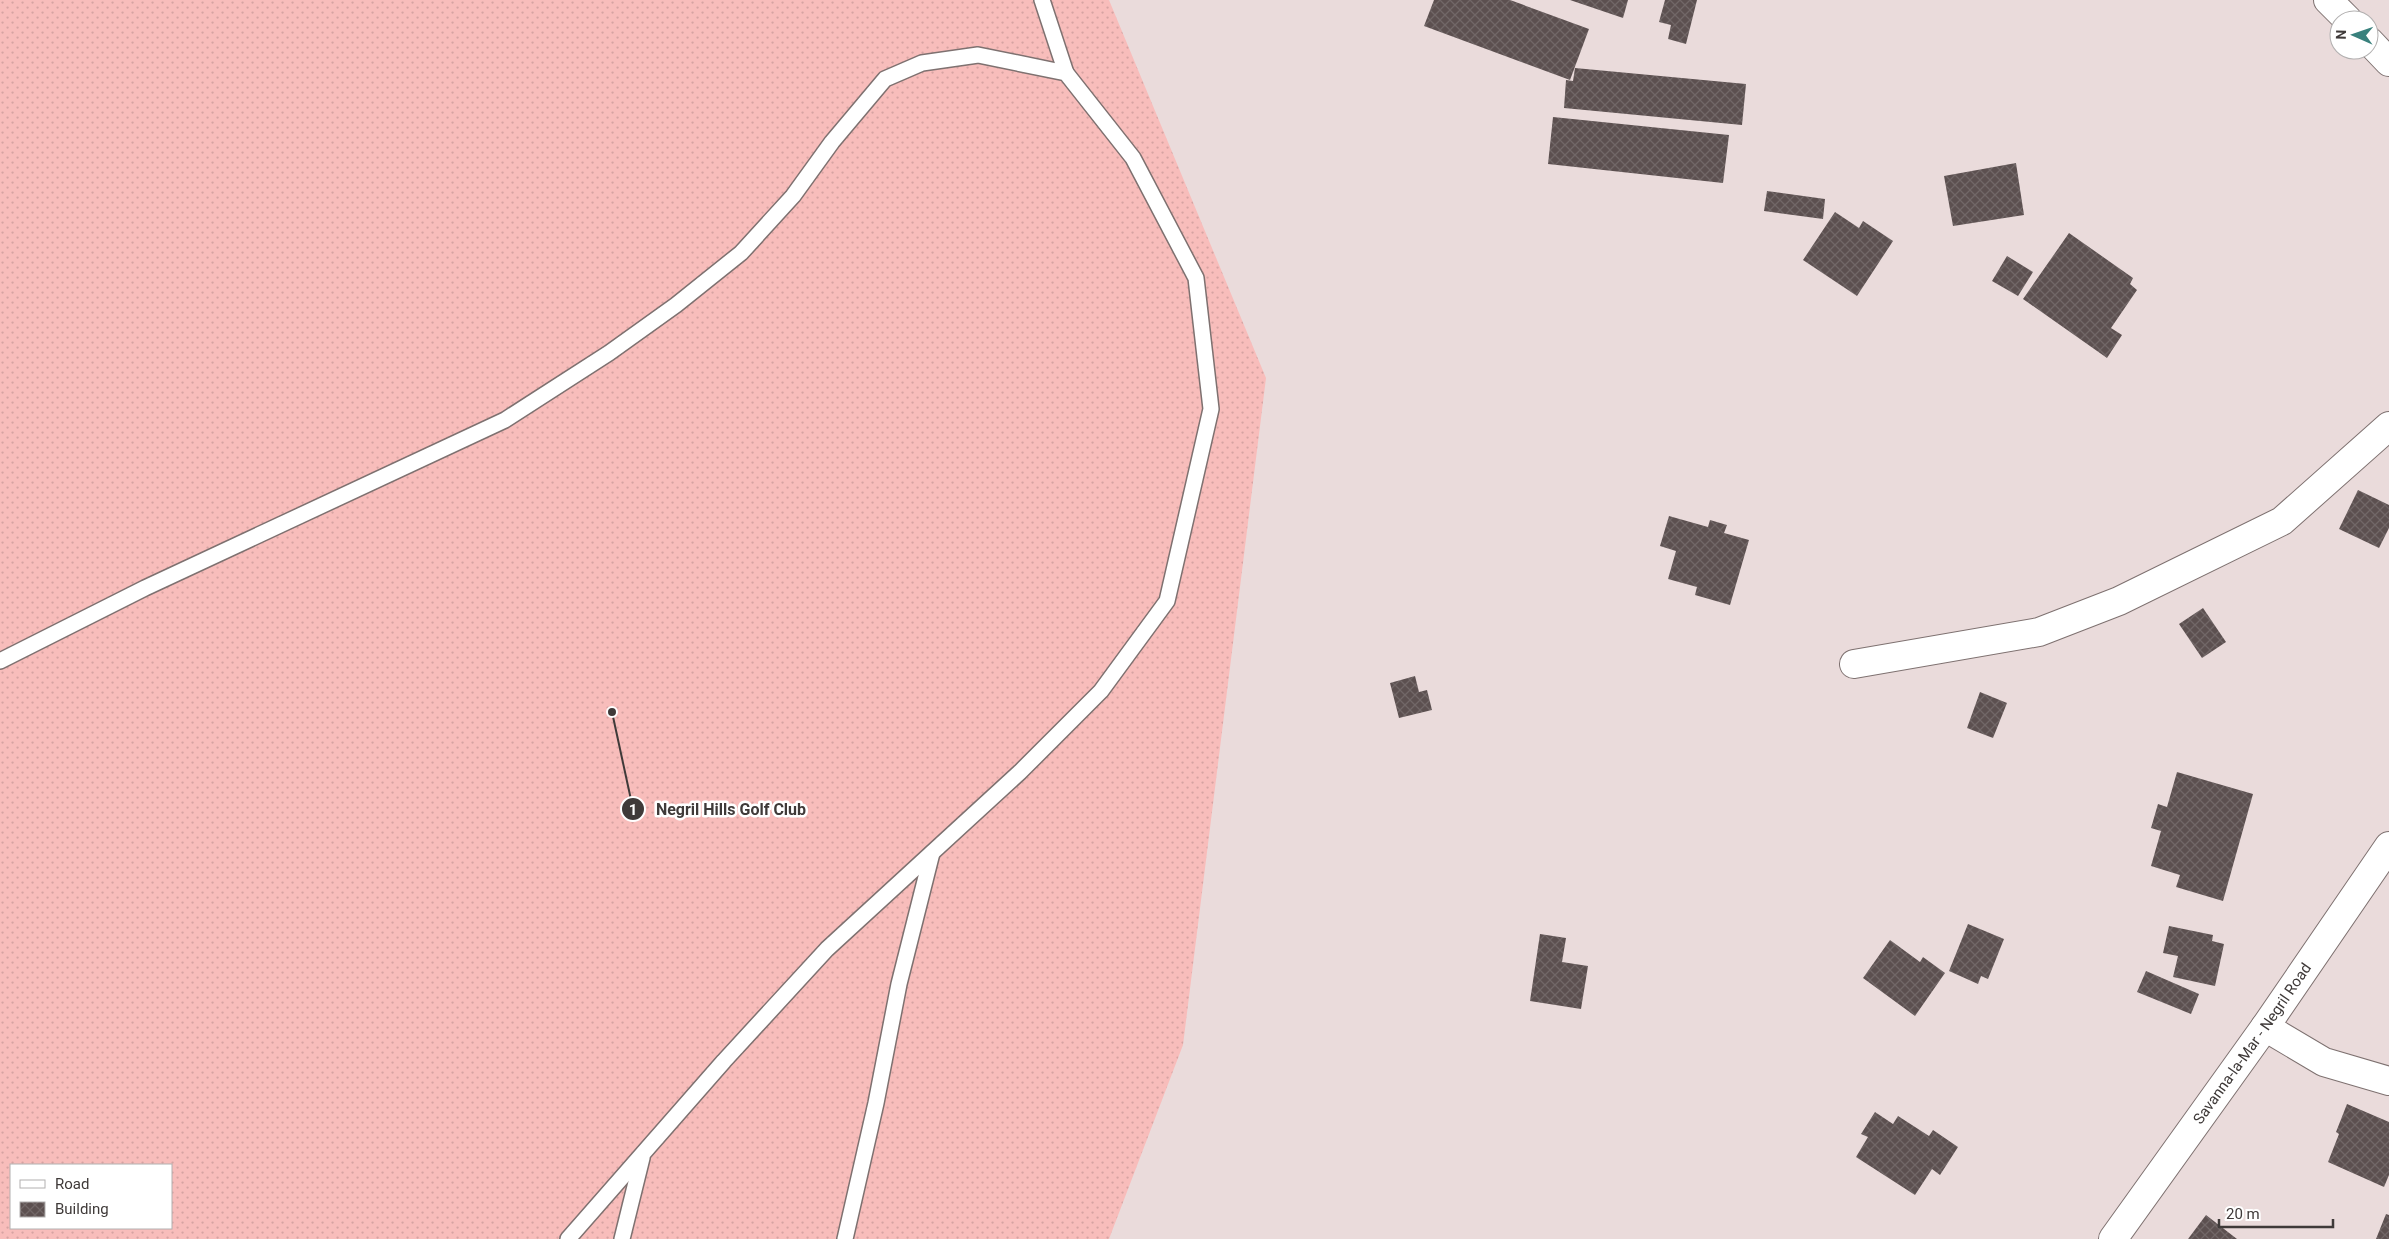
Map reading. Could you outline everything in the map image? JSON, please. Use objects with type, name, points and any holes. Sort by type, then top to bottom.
[{"type":"street","points":[[2328,0],[2338,10]]},
{"type":"street","points":[[2379,52],[2389,62]]},
{"type":"street","points":[[1854,664],[2039,632],[2119,601],[2282,521],[2389,426]]},
{"type":"street","name":"Savanna-la-Mar - Negril Road","points":[[2113,1239],[2265,1027],[2389,846]]},
{"type":"street","points":[[2265,1027],[2324,1062],[2389,1081]]},
{"type":"lane","points":[[568,1239],[724,1061],[827,949],[1020,772],[1101,691],[1168,601],[1211,409],[1196,278],[1133,158],[1066,73],[1042,0]]},
{"type":"lane","points":[[0,661],[172,575],[505,420],[609,353],[676,305],[740,253],[793,196],[832,142],[885,79],[922,63],[978,54],[1066,73]]},
{"type":"lane","points":[[845,1239],[876,1103],[899,984],[932,853]]},
{"type":"lane","points":[[622,1239],[642,1156]]},
{"type":"shaded area","points":[[0,0],[1109,0],[1266,378],[1183,1045],[1109,1239],[0,1239]]},
{"type":"building","points":[[1434,0],[1510,0],[1589,29],[1570,80],[1424,26]]},
{"type":"building","points":[[1570,0],[1628,0],[1623,18]]},
{"type":"building","points":[[1665,0],[1697,0],[1686,44],[1668,39],[1671,25],[1659,22]]},
{"type":"building","points":[[1575,68],[1746,84],[1742,125],[1564,108],[1566,80],[1573,81]]},
{"type":"building","points":[[1553,117],[1729,135],[1723,183],[1548,164]]},
{"type":"building","points":[[2016,163],[2024,215],[1953,226],[1944,176]]},
{"type":"building","points":[[1767,191],[1825,199],[1823,219],[1764,211]]},
{"type":"building","points":[[1835,212],[1859,228],[1863,221],[1893,241],[1857,296],[1803,260]]},
{"type":"building","points":[[2069,233],[2133,278],[2130,284],[2137,290],[2111,328],[2122,335],[2107,358],[2023,299]]},
{"type":"building","points":[[2007,256],[2033,272],[2018,296],[1992,281]]},
{"type":"building","points":[[2358,490],[2389,505],[2389,528],[2379,548],[2339,529]]},
{"type":"building","points":[[1669,516],[1708,527],[1710,520],[1727,525],[1724,533],[1749,540],[1730,605],[1695,595],[1697,587],[1668,579],[1676,551],[1660,546]]},
{"type":"building","points":[[2203,608],[2226,642],[2202,658],[2179,624]]},
{"type":"building","points":[[1415,676],[1419,692],[1427,690],[1432,710],[1399,718],[1390,683]]},
{"type":"building","points":[[1980,692],[2007,703],[1993,738],[1967,728]]},
{"type":"building","points":[[2177,772],[2253,794],[2223,901],[2176,887],[2180,875],[2151,866],[2161,831],[2151,828],[2158,804],[2167,807]]},
{"type":"building","points":[[1968,924],[2004,939],[1988,979],[1981,976],[1978,984],[1949,971]]},
{"type":"building","points":[[2169,926],[2213,935],[2212,941],[2224,944],[2215,986],[2173,977],[2178,956],[2163,953]]},
{"type":"building","points":[[1540,934],[1566,938],[1562,962],[1588,966],[1581,1009],[1530,1001]]},
{"type":"building","points":[[1890,940],[1920,962],[1923,957],[1945,973],[1915,1016],[1863,978]]},
{"type":"building","points":[[2146,971],[2199,994],[2191,1014],[2137,992]]},
{"type":"building","points":[[2347,1104],[2389,1122],[2389,1175],[2384,1187],[2328,1162],[2339,1134],[2336,1132]]},
{"type":"building","points":[[1875,1112],[1893,1124],[1898,1116],[1929,1136],[1933,1130],[1958,1147],[1940,1175],[1932,1169],[1915,1195],[1856,1157],[1868,1137],[1861,1134]]},
{"type":"building","points":[[2386,1214],[2389,1215],[2389,1239],[2376,1239]]},
{"type":"building","points":[[2206,1215],[2237,1239],[2188,1239]]},
{"type":"place","name":"Negril Hills Golf Club","points":[[612,712]]}]
